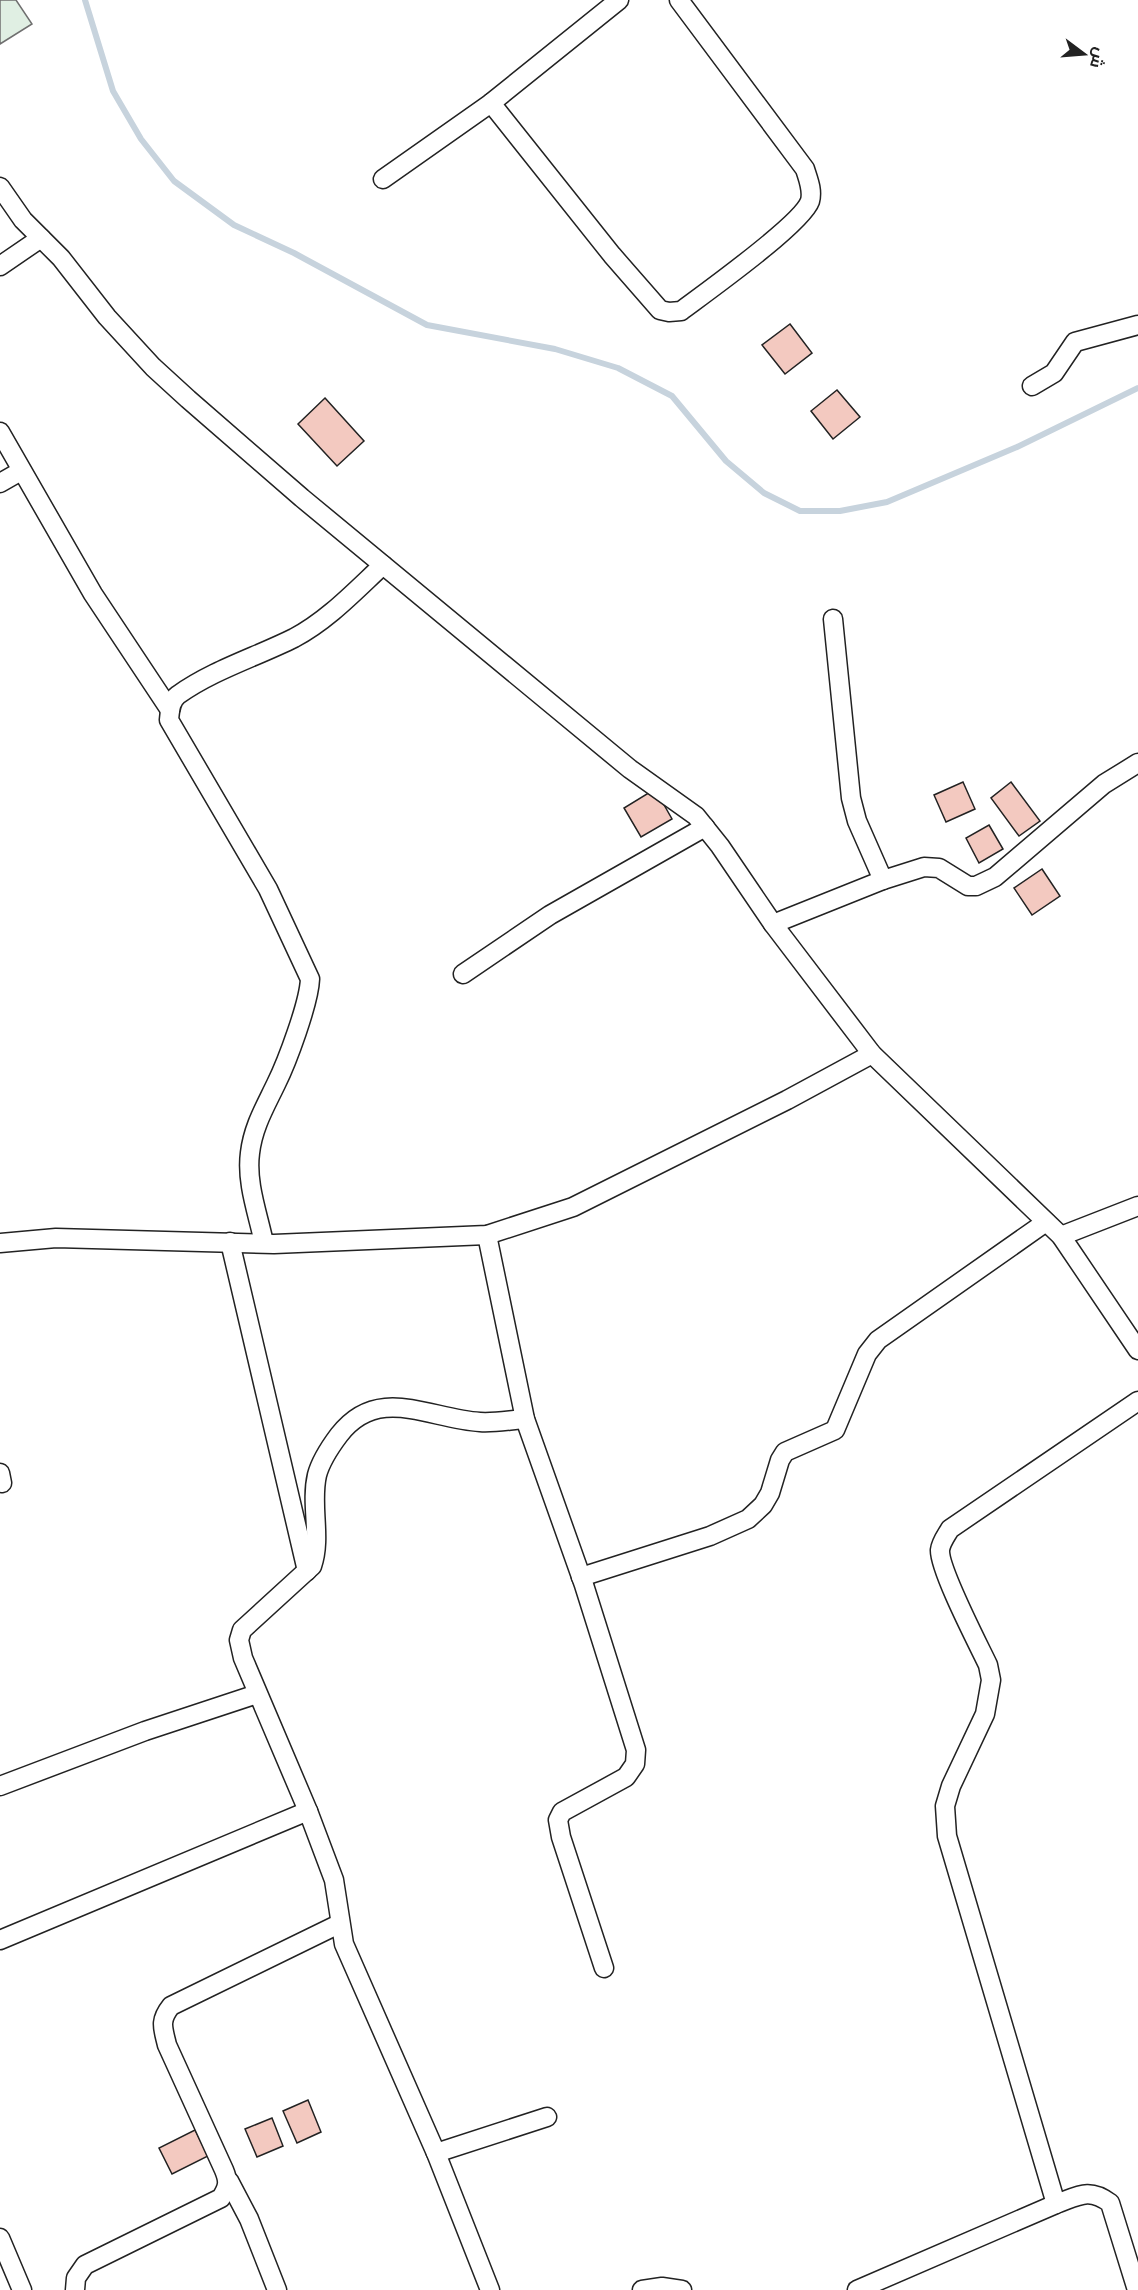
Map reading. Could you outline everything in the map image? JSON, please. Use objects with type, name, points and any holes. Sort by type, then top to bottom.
[{"type":"street","points":[[383,179],[491,103],[619,0]]},
{"type":"street","points":[[491,103],[612,255],[660,310],[681,311],[801,215],[810,201],[811,192],[805,169],[679,0]]},
{"type":"street","points":[[0,187],[23,220],[61,258],[107,317],[153,367],[383,565],[630,769],[684,806],[705,827],[773,924],[872,1054],[1061,1236],[1138,1350]]},
{"type":"street","points":[[0,266],[41,237]]},
{"type":"street","points":[[1032,386],[1054,373],[1075,342],[1138,325]]},
{"type":"street","points":[[0,432],[93,594],[170,710]]},
{"type":"street","points":[[0,483],[21,471]]},
{"type":"street","points":[[264,1243],[249,1177],[250,1152],[261,1112],[277,1083],[299,1023],[310,991],[310,979],[268,889],[169,720],[170,710],[177,696],[228,668],[294,638],[315,625],[383,565]]},
{"type":"street","points":[[833,619],[851,798],[857,821],[882,880]]},
{"type":"street","points":[[773,924],[882,880],[924,867],[939,868],[968,886],[976,886],[995,877],[1104,784],[1138,763]]},
{"type":"street","points":[[463,974],[550,915],[705,827]]},
{"type":"street","points":[[0,1243],[56,1238],[264,1243],[487,1234],[573,1207],[787,1100],[872,1054]]},
{"type":"street","points":[[1061,1236],[1138,1206]]},
{"type":"street","points":[[581,1577],[710,1536],[748,1519],[763,1505],[770,1493],[780,1460],[785,1452],[835,1430],[867,1354],[878,1340],[1046,1222]]},
{"type":"street","points":[[487,1234],[525,1419],[581,1577],[636,1750],[635,1764],[626,1777],[562,1812],[558,1820],[561,1837],[604,1968]]},
{"type":"street","points":[[230,1242],[307,1571]]},
{"type":"street","points":[[1056,2204],[947,1836],[945,1806],[951,1786],[985,1714],[991,1680],[988,1665],[946,1574],[940,1552],[943,1540],[950,1529],[1138,1401]]},
{"type":"street","points":[[490,2290],[436,2153],[344,1944],[339,1924],[339,1907],[334,1880],[308,1811],[257,1694],[239,1640],[242,1630],[312,1566],[316,1555],[314,1495],[318,1474],[329,1448],[345,1427],[364,1413],[380,1407],[414,1409],[479,1422],[525,1419]]},
{"type":"street","points":[[0,1786],[145,1731],[257,1694]]},
{"type":"street","points":[[0,1940],[308,1811]]},
{"type":"street","points":[[277,2290],[249,2219],[228,2181],[167,2045],[162,2026],[164,2015],[171,2006],[339,1924]]},
{"type":"street","points":[[436,2153],[547,2117]]},
{"type":"street","points":[[75,2290],[76,2278],[85,2265],[221,2198],[228,2181]]},
{"type":"street","points":[[857,2290],[1056,2204],[1089,2193],[1100,2195],[1110,2203],[1137,2290]]},
{"type":"street","points":[[0,2238],[22,2290]]},
{"type":"street","points":[[642,2290],[662,2287],[682,2290]]},
{"type":"green space","points":[[0,0],[16,0],[32,24],[0,44]]},
{"type":"building","points":[[790,324],[812,353],[785,374],[762,345]]},
{"type":"building","points":[[837,390],[860,417],[833,439],[811,411]]},
{"type":"building","points":[[325,398],[364,441],[337,466],[298,424]]},
{"type":"building","points":[[963,782],[975,809],[946,822],[934,795]]},
{"type":"building","points":[[1011,782],[1040,821],[1019,836],[991,798]]},
{"type":"building","points":[[655,789],[672,819],[641,837],[624,808]]},
{"type":"building","points":[[989,825],[1003,849],[979,863],[966,838]]},
{"type":"building","points":[[1042,869],[1060,896],[1032,915],[1014,888]]},
{"type":"building","points":[[308,2100],[321,2132],[297,2143],[283,2111]]},
{"type":"building","points":[[272,2118],[283,2146],[257,2157],[245,2129]]},
{"type":"building","points":[[195,2130],[208,2156],[172,2174],[159,2148]]},
{"type":"waterway","points":[[85,0],[113,91],[141,139],[174,181],[234,225],[294,253],[427,325],[555,349],[618,368],[672,396],[726,461],[764,493],[800,511],[840,511],[887,502],[1017,447],[1138,388]]}]
